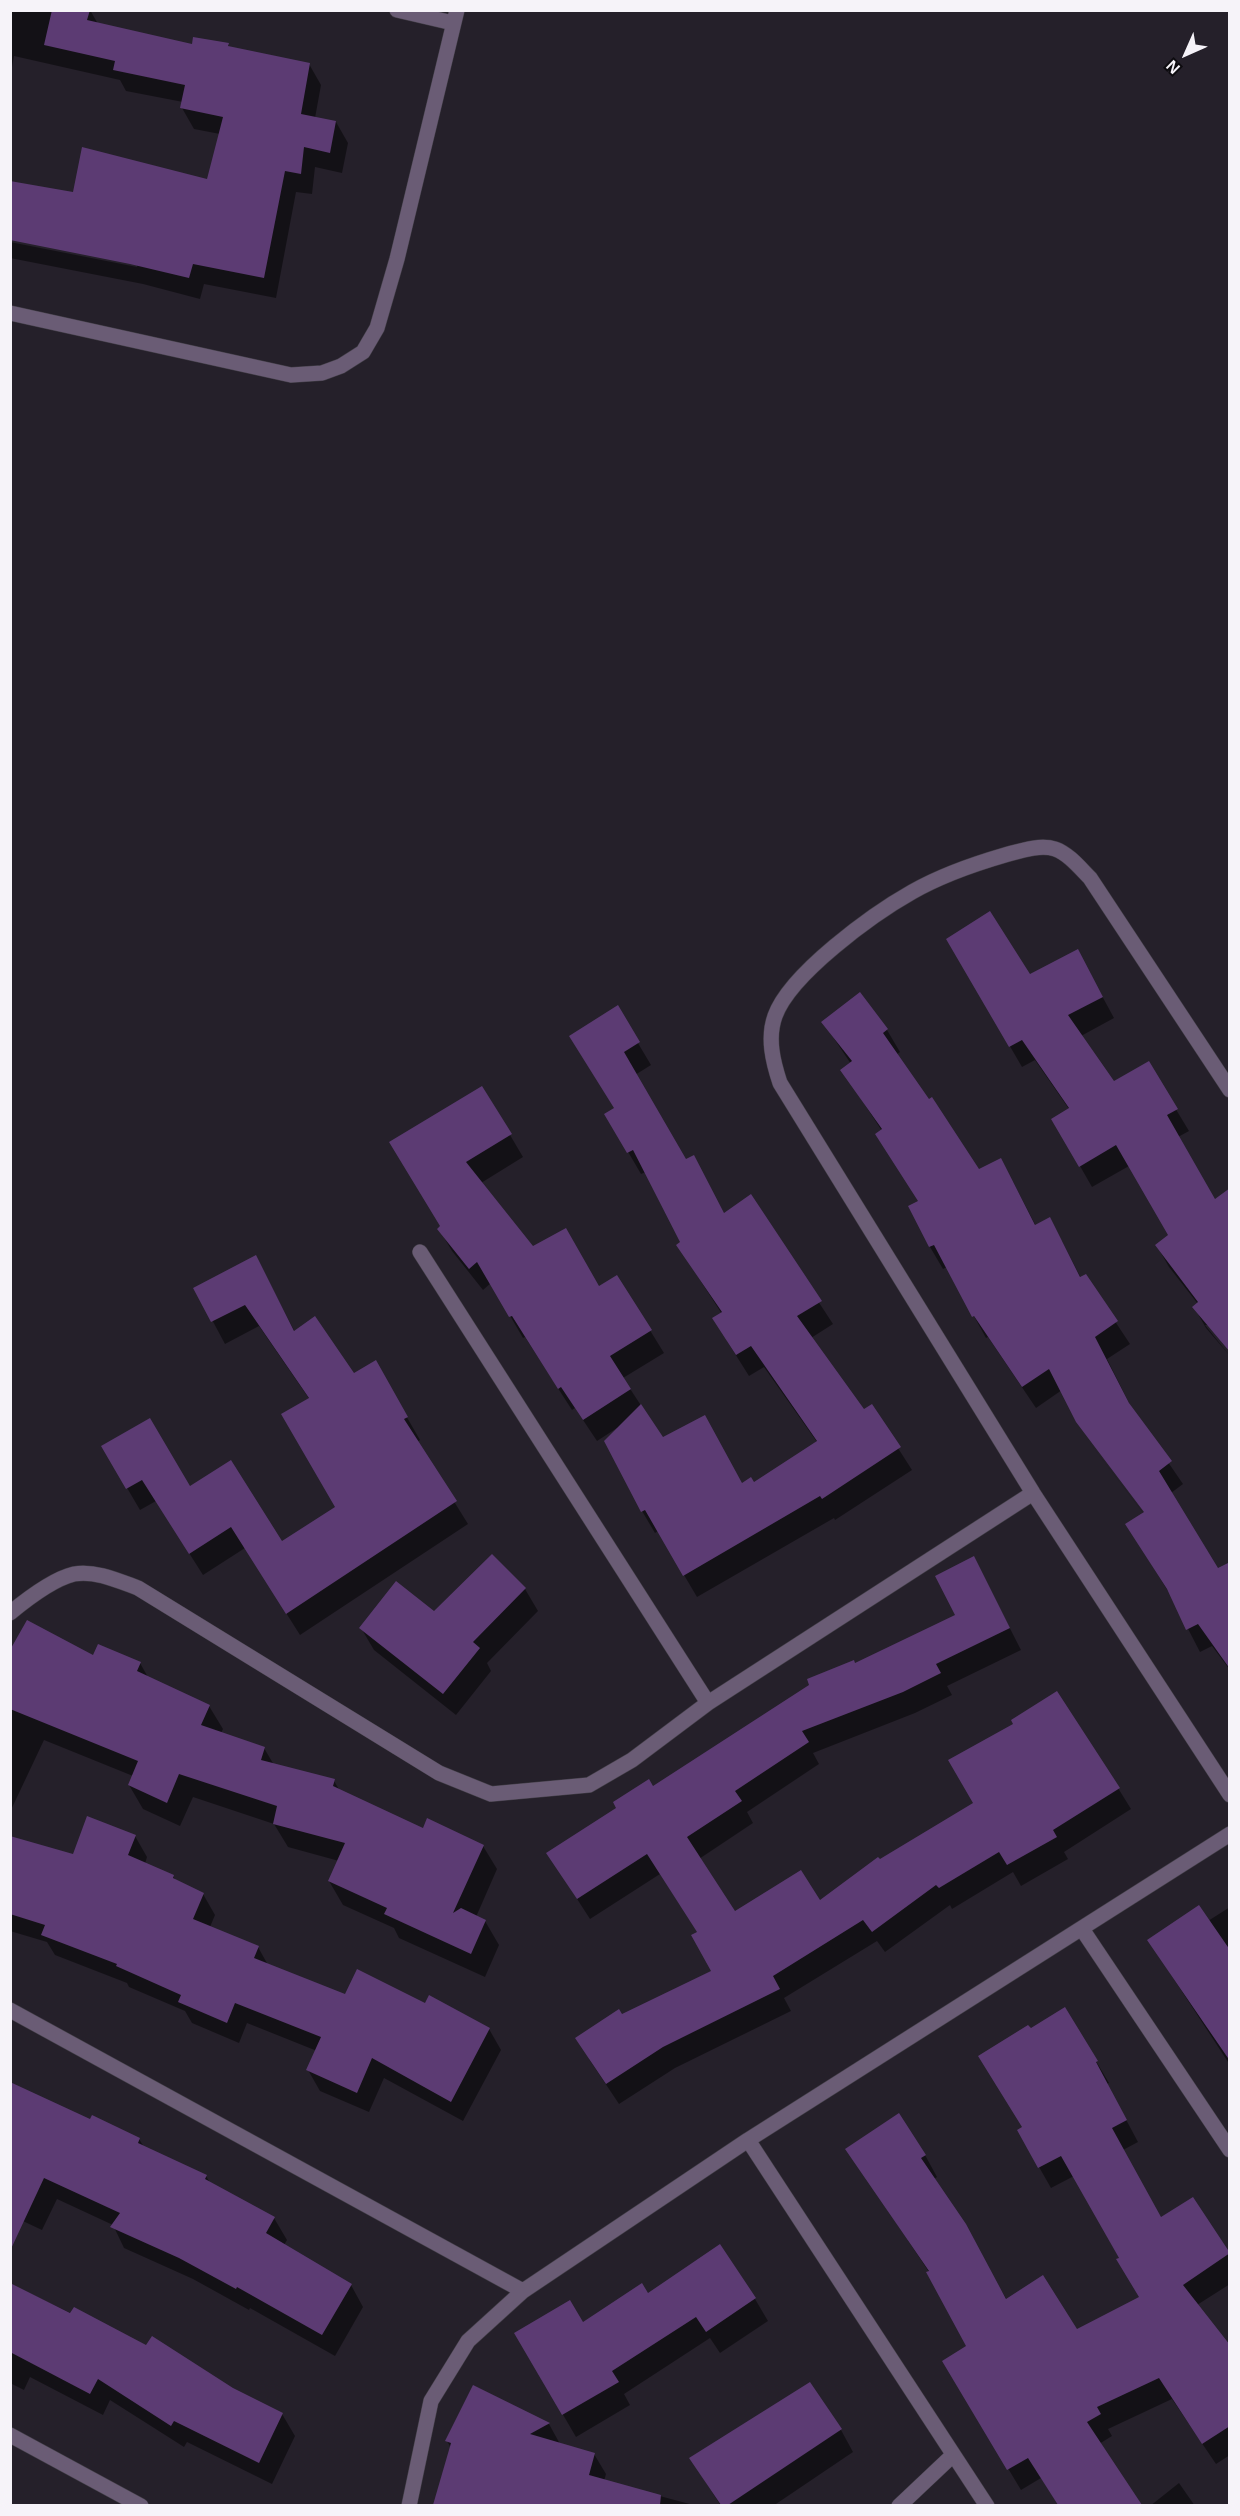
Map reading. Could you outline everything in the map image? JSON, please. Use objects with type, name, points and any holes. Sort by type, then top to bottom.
[{"type":"street","points":[[10,313],[291,375],[322,373],[363,352],[378,328],[394,271],[455,17],[398,10]]},
{"type":"street","points":[[1230,1090],[1090,878],[1074,861],[1054,849],[1030,849],[992,859],[912,891],[824,956],[784,999],[774,1017],[771,1058],[780,1083],[1033,1493],[1230,1795]]},
{"type":"street","points":[[420,1252],[708,1703]]},
{"type":"street","points":[[10,1613],[32,1594],[75,1574],[107,1577],[138,1588],[439,1773],[491,1794],[589,1785],[632,1760],[708,1703],[1033,1493]]},
{"type":"street","points":[[409,2505],[432,2401],[468,2341],[523,2291],[748,2140],[1230,1834]]},
{"type":"street","points":[[1082,1929],[1230,2150]]},
{"type":"street","points":[[10,2010],[523,2291]]},
{"type":"street","points":[[748,2140],[987,2505]]},
{"type":"street","points":[[10,2435],[141,2505]]},
{"type":"street","points":[[899,2505],[953,2455]]},
{"type":"building","points":[[52,10],[90,10],[87,20],[192,44],[193,37],[229,43],[228,46],[310,63],[301,114],[336,121],[330,153],[304,147],[301,174],[285,171],[264,278],[193,264],[189,278],[10,240],[10,181],[73,192],[82,147],[207,179],[223,117],[180,108],[185,85],[113,70],[115,61],[44,45]]},
{"type":"building","points":[[990,911],[1030,974],[1078,949],[1103,997],[1068,1015],[1114,1081],[1149,1061],[1178,1109],[1167,1115],[1215,1199],[1230,1188],[1230,1352],[1192,1307],[1198,1302],[1155,1245],[1168,1235],[1116,1145],[1079,1167],[1051,1119],[1069,1108],[1022,1040],[1009,1047],[946,939]]},
{"type":"building","points":[[860,992],[888,1029],[883,1033],[929,1099],[932,1097],[979,1169],[1001,1158],[1035,1225],[1050,1217],[1080,1277],[1086,1274],[1118,1321],[1095,1337],[1129,1403],[1172,1461],[1159,1471],[1218,1568],[1230,1562],[1230,1669],[1198,1624],[1186,1630],[1167,1589],[1125,1524],[1144,1512],[1076,1422],[1049,1369],[1022,1387],[974,1316],[972,1317],[934,1245],[929,1247],[908,1206],[918,1201],[875,1134],[882,1129],[840,1070],[852,1061],[821,1022]]},
{"type":"building","points":[[618,1005],[640,1042],[624,1052],[686,1159],[694,1155],[724,1213],[751,1194],[822,1301],[797,1316],[864,1409],[872,1404],[901,1447],[822,1499],[820,1496],[683,1576],[645,1510],[641,1512],[604,1441],[641,1404],[663,1437],[705,1415],[742,1483],[751,1477],[754,1482],[817,1441],[751,1346],[736,1355],[712,1318],[722,1312],[676,1245],[680,1242],[633,1150],[627,1153],[604,1114],[614,1108],[569,1036]]},
{"type":"building","points":[[482,1086],[512,1134],[466,1162],[533,1246],[566,1228],[599,1286],[617,1275],[652,1330],[610,1356],[631,1389],[583,1420],[561,1387],[558,1389],[512,1316],[509,1317],[477,1262],[469,1269],[437,1229],[440,1226],[389,1142]]},
{"type":"building","points":[[256,1255],[294,1331],[315,1316],[354,1373],[376,1360],[408,1417],[404,1419],[457,1501],[286,1614],[231,1527],[189,1554],[142,1480],[126,1489],[101,1446],[150,1418],[190,1486],[231,1460],[282,1541],[335,1507],[281,1414],[309,1398],[245,1305],[211,1322],[193,1288]]},
{"type":"building","points":[[492,1554],[526,1588],[473,1642],[480,1648],[443,1694],[359,1628],[396,1581],[434,1611]]},
{"type":"building","points":[[974,1556],[1010,1628],[936,1664],[941,1673],[903,1692],[802,1731],[809,1742],[735,1791],[742,1801],[687,1837],[735,1911],[801,1870],[820,1900],[878,1857],[880,1859],[973,1803],[948,1760],[1013,1724],[1011,1720],[1057,1691],[1120,1788],[1053,1830],[1057,1837],[1007,1865],[999,1852],[939,1888],[936,1885],[872,1932],[863,1920],[773,1976],[780,1989],[663,2047],[606,2084],[575,2038],[619,2009],[622,2014],[711,1971],[691,1935],[697,1932],[647,1854],[577,1899],[546,1853],[616,1808],[613,1802],[649,1779],[653,1786],[809,1685],[807,1679],[854,1660],[855,1663],[955,1615],[935,1576]]},
{"type":"building","points":[[27,1620],[93,1655],[98,1644],[141,1662],[137,1671],[210,1705],[201,1725],[265,1747],[261,1760],[335,1779],[333,1786],[423,1828],[427,1818],[484,1845],[453,1913],[461,1908],[486,1920],[471,1954],[384,1914],[387,1908],[328,1881],[345,1843],[273,1824],[277,1806],[179,1774],[167,1803],[128,1785],[138,1761],[10,1709],[10,1650]]},
{"type":"building","points":[[87,1816],[136,1835],[128,1855],[174,1875],[173,1878],[204,1893],[193,1919],[259,1946],[254,1958],[345,1994],[357,1969],[425,2003],[429,1995],[490,2028],[451,2102],[372,2058],[357,2093],[306,2070],[321,2037],[235,2003],[227,2023],[178,2002],[181,1995],[116,1966],[117,1964],[41,1935],[45,1925],[10,1914],[10,1836],[73,1854]]},
{"type":"building","points":[[1199,1905],[1230,1950],[1230,2061],[1147,1940]]},
{"type":"building","points":[[1065,2007],[1098,2061],[1096,2062],[1127,2120],[1112,2128],[1161,2217],[1193,2197],[1230,2253],[1183,2285],[1230,2345],[1230,2426],[1202,2444],[1159,2378],[1097,2407],[1101,2414],[1087,2422],[1142,2505],[1058,2505],[1028,2458],[1007,2470],[942,2361],[966,2346],[926,2272],[929,2271],[845,2149],[899,2113],[926,2155],[921,2158],[966,2224],[1006,2299],[1043,2275],[1077,2329],[1139,2297],[1061,2156],[1038,2168],[1017,2130],[1022,2127],[978,2056],[1028,2025],[1031,2028]]},
{"type":"building","points":[[10,2082],[90,2119],[92,2115],[140,2138],[138,2143],[207,2175],[205,2179],[275,2217],[266,2233],[352,2284],[322,2335],[237,2287],[236,2289],[179,2258],[110,2227],[120,2213],[44,2178],[10,2251]]},
{"type":"building","points":[[720,2244],[756,2298],[706,2332],[696,2317],[612,2371],[619,2382],[562,2415],[514,2333],[570,2300],[583,2322],[642,2283],[648,2293]]},
{"type":"building","points":[[10,2283],[70,2313],[74,2307],[146,2345],[152,2336],[233,2388],[283,2413],[259,2463],[174,2421],[171,2426],[98,2379],[90,2394],[10,2352]]},
{"type":"building","points":[[810,2382],[842,2429],[728,2505],[721,2505],[689,2458]]},
{"type":"building","points":[[473,2385],[550,2423],[530,2434],[595,2453],[589,2475],[661,2495],[660,2505],[433,2505],[451,2443],[445,2441]]}]
